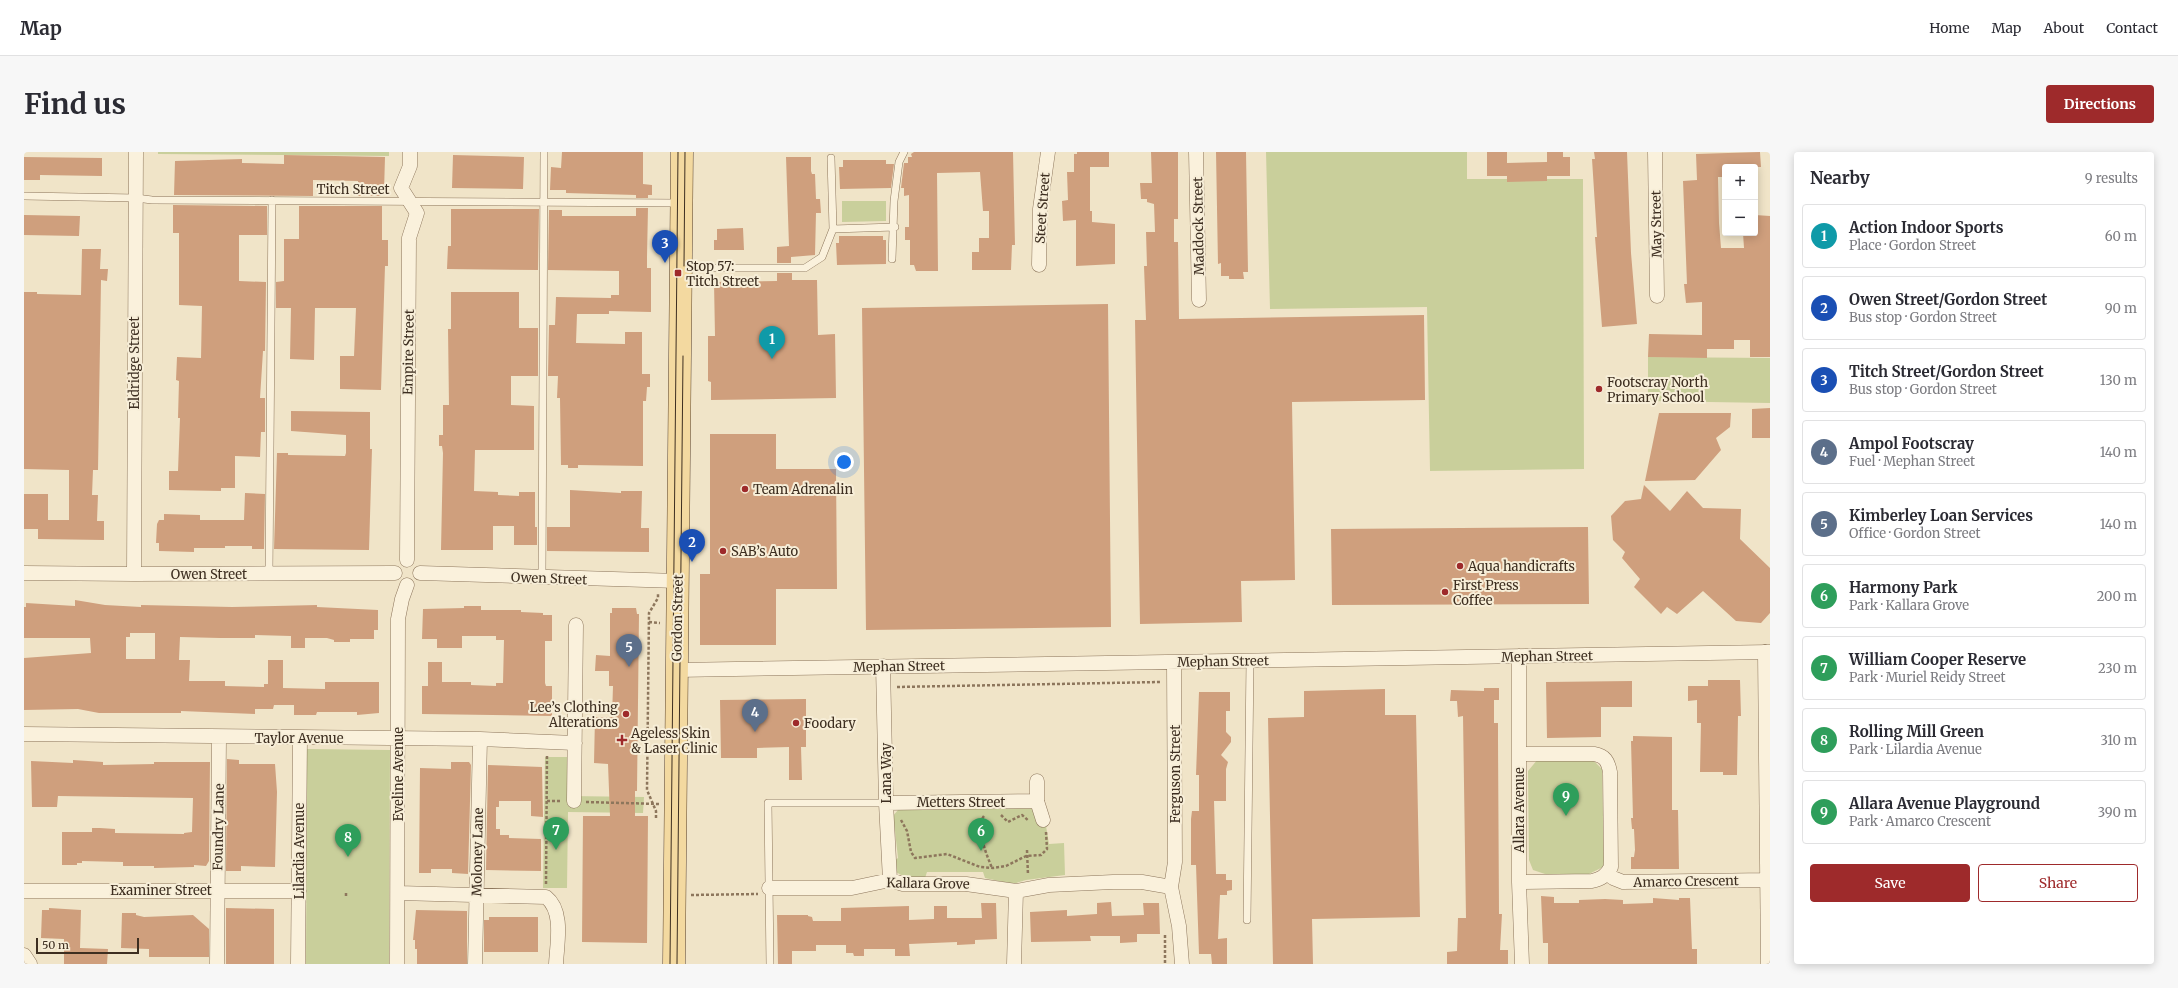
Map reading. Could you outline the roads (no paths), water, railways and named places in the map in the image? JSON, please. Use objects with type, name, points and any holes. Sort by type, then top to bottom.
[{"type":"main road","name":"Gordon Street","points":[[674,964],[677,670],[668,580],[681,268],[682,152]]},
{"type":"street","name":"Eldridge Street","points":[[134,574],[136,152]]},
{"type":"street","name":"Empire Street","points":[[406,560],[409,238],[417,213],[401,188],[410,166],[410,152]]},
{"type":"street","name":"Steet Street","points":[[1039,265],[1041,198],[1048,152]]},
{"type":"street","name":"Maddock Street","points":[[1196,152],[1199,300]]},
{"type":"street","name":"May Street","points":[[1655,152],[1657,296]]},
{"type":"street","points":[[406,560],[418,565],[420,573],[418,580],[407,585],[400,583],[395,573],[397,565],[406,560]]},
{"type":"street","name":"Owen Street","points":[[24,573],[395,573]]},
{"type":"street","name":"Owen Street","points":[[420,573],[542,578],[668,580]]},
{"type":"street","name":"Eveline Avenue","points":[[397,964],[398,620],[402,599],[407,585]]},
{"type":"street","points":[[574,801],[576,626]]},
{"type":"street","points":[[1768,652],[1768,964]]},
{"type":"street","name":"Mephan Street","points":[[677,670],[1768,652]]},
{"type":"street","name":"Allara Avenue","points":[[1519,656],[1519,882],[1522,964]]},
{"type":"street","name":"Ferguson Street","points":[[1171,887],[1175,862],[1174,662]]},
{"type":"street","name":"Lana Way","points":[[883,666],[886,803],[890,880]]},
{"type":"street","name":"Taylor Avenue","points":[[24,734],[219,738],[480,739],[574,743]]},
{"type":"street","name":"Foundry Lane","points":[[217,964],[219,738]]},
{"type":"street","name":"Lilardia Avenue","points":[[298,964],[300,738]]},
{"type":"street","name":"Moloney Lane","points":[[475,964],[480,739]]},
{"type":"street","points":[[1519,754],[1594,754],[1601,755],[1606,759],[1610,772],[1611,867],[1608,874],[1600,880],[1592,882],[1519,882]]},
{"type":"street","points":[[1037,781],[1037,801],[1041,825]]},
{"type":"street","name":"Metters Street","points":[[886,803],[1037,801]]},
{"type":"street","name":"Amarco Crescent","points":[[1608,874],[1623,882],[1767,880]]},
{"type":"street","name":"Kallara Grove","points":[[769,891],[852,888],[890,880],[903,884],[966,884],[1016,891],[1049,885],[1113,882],[1142,882],[1171,887]]},
{"type":"street","points":[[1171,887],[1179,926],[1182,964]]},
{"type":"street","name":"Examiner Street","points":[[24,891],[299,891]]},
{"type":"street","points":[[1014,964],[1016,891]]},
{"type":"street","points":[[398,893],[549,899],[557,915],[556,964]]},
{"type":"street","points":[[24,955],[30,964]]},
{"type":"lane","points":[[542,578],[544,152]]},
{"type":"lane","points":[[892,259],[894,201],[900,162],[904,152]]},
{"type":"lane","points":[[681,268],[805,268],[822,257],[833,229],[831,158]]},
{"type":"lane","name":"Titch Street","points":[[24,196],[136,198],[152,200],[681,203]]},
{"type":"lane","points":[[269,574],[272,200]]},
{"type":"lane","points":[[833,229],[894,227]]},
{"type":"lane","points":[[1247,920],[1250,661]]},
{"type":"lane","points":[[770,964],[768,802],[886,803]]},
{"type":"tram line","points":[[670,964],[678,152]]},
{"type":"tram line","points":[[684,266],[685,152]]},
{"type":"tram line","points":[[677,964],[683,356]]},
{"type":"place","name":"Titch Street/Gordon Street","points":[[665,263]]},
{"type":"place","name":"Stop 57: Titch Street","points":[[678,273]]},
{"type":"place","name":"Action Indoor Sports","points":[[772,359]]},
{"type":"place","name":"Footscray North Primary School","points":[[1599,389]]},
{"type":"place","name":"Team Adrenalin","points":[[745,489]]},
{"type":"place","name":"SAB’s Auto","points":[[723,551]]},
{"type":"place","name":"Owen Street/Gordon Street","points":[[692,562]]},
{"type":"place","name":"Aqua handicrafts","points":[[1460,566]]},
{"type":"place","name":"First Press Coffee","points":[[1445,592]]},
{"type":"place","name":"Kimberley Loan Services","points":[[629,667]]},
{"type":"place","name":"Lee’s Clothing Alterations","points":[[626,714]]},
{"type":"place","name":"Foodary","points":[[796,723]]},
{"type":"place","name":"Ampol Footscray","points":[[755,732]]},
{"type":"place","name":"Ageless Skin & Laser Clinic","points":[[622,740]]},
{"type":"place","name":"Allara Avenue Playground","points":[[1566,816]]},
{"type":"place","name":"William Cooper Reserve","points":[[556,850]]},
{"type":"place","name":"Harmony Park","points":[[981,851]]},
{"type":"place","name":"Rolling Mill Green","points":[[348,857]]}]
